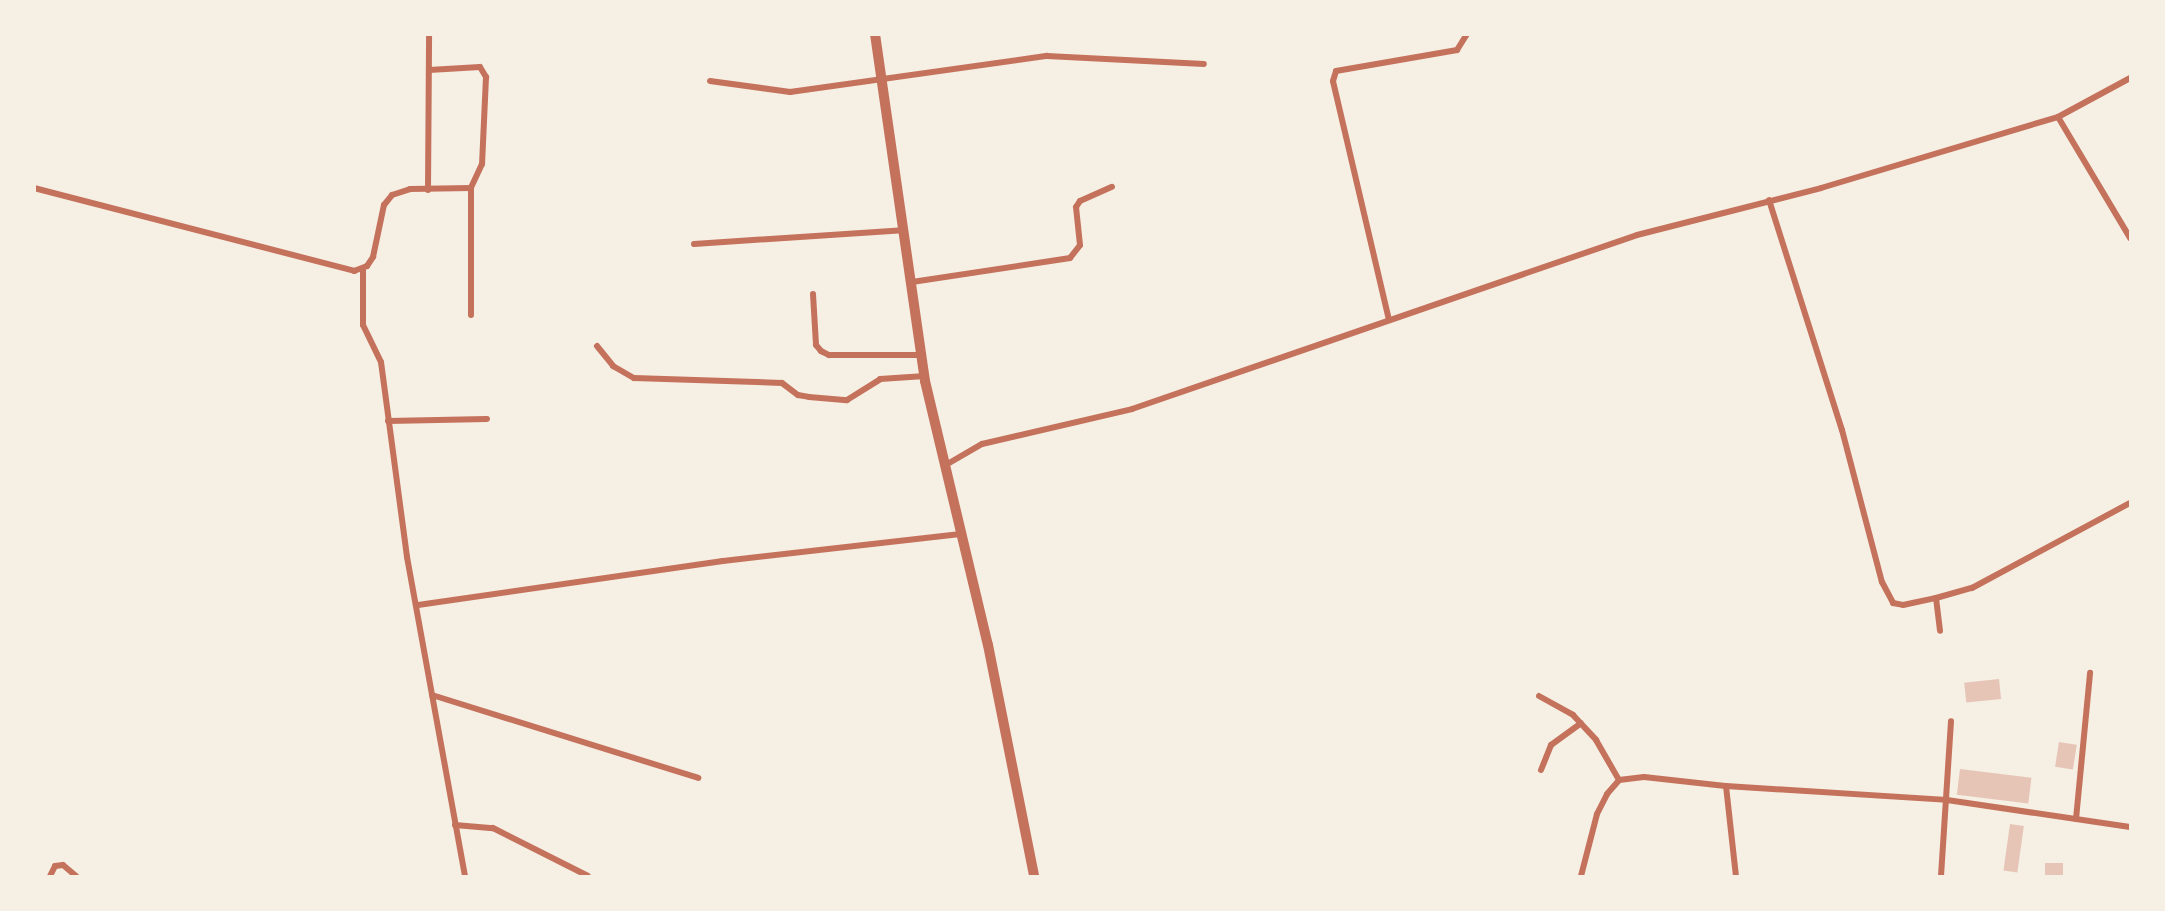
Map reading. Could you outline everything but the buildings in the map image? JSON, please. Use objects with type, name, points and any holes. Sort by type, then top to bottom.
[{"type":"street","points":[[428,190],[429,34]]},
{"type":"street","points":[[875,34],[925,376],[944,466],[988,645],[1034,876]]},
{"type":"street","points":[[1389,320],[1333,81],[1336,72],[1457,50],[1467,34]]},
{"type":"street","points":[[710,81],[790,92],[882,82],[1047,56],[1204,64]]},
{"type":"street","points":[[429,70],[480,67],[484,71],[482,164],[471,188],[471,315]]},
{"type":"street","points":[[944,466],[982,444],[1132,409],[1637,235],[1821,188],[2058,117],[2130,78]]},
{"type":"street","points":[[2058,117],[2130,238]]},
{"type":"street","points":[[912,282],[1070,258],[1080,245],[1076,207],[1080,201],[1112,187]]},
{"type":"street","points":[[34,188],[256,247],[354,271],[363,269]]},
{"type":"street","points":[[465,876],[454,825],[418,605],[407,557],[381,362],[363,325],[363,269],[375,252],[387,199],[403,190],[471,188]]},
{"type":"street","points":[[1769,200],[1842,430],[1882,582],[1893,603],[1903,605],[1972,588],[2130,503]]},
{"type":"street","points":[[694,244],[903,230]]},
{"type":"street","points":[[813,294],[816,345],[821,351],[829,355],[922,355]]},
{"type":"street","points":[[597,346],[614,366],[634,378],[782,383],[798,395],[809,397],[847,400],[880,379],[925,376]]},
{"type":"street","points":[[388,421],[487,419]]},
{"type":"street","points":[[418,605],[723,561],[960,534]]},
{"type":"street","points":[[1936,598],[1940,632]]},
{"type":"street","points":[[2076,819],[2090,673]]},
{"type":"street","points":[[432,695],[698,778]]},
{"type":"street","points":[[1539,696],[1581,723],[1596,740],[1619,780]]},
{"type":"street","points":[[1941,876],[1951,721]]},
{"type":"street","points":[[1541,771],[1551,745],[1581,723]]},
{"type":"street","points":[[1619,780],[1644,777],[1726,786],[1947,800],[2130,827]]},
{"type":"street","points":[[1581,876],[1597,814],[1619,780]]},
{"type":"street","points":[[1726,786],[1736,876]]},
{"type":"street","points":[[454,825],[493,828],[588,876]]},
{"type":"street","points":[[50,876],[55,866],[63,865],[76,876]]}]
